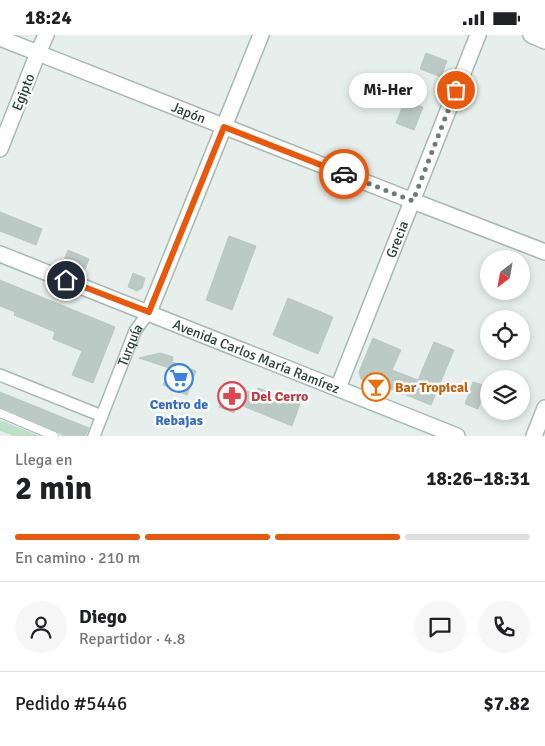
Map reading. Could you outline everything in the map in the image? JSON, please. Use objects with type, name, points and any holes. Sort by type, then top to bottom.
[{"type":"street","name":"Egipto","points":[[0,149],[46,35]]},
{"type":"street","name":"Turquía","points":[[94,436],[135,331],[149,312],[261,35]]},
{"type":"street","name":"Grecia","points":[[338,388],[478,35]]},
{"type":"street","points":[[531,35],[545,41]]},
{"type":"street","name":"Japón","points":[[0,38],[545,252]]},
{"type":"street","name":"Avenida Carlos María Ramírez","points":[[0,254],[457,436]]},
{"type":"street","points":[[0,375],[102,416]]},
{"type":"street","points":[[534,436],[545,408]]},
{"type":"lane","points":[[0,413],[54,436]]},
{"type":"green space","points":[[0,420],[40,436],[14,436],[0,431]]},
{"type":"building","points":[[426,53],[447,61],[441,77],[420,69]]},
{"type":"building","points":[[405,100],[423,107],[414,130],[396,123]]},
{"type":"building","points":[[0,212],[42,229],[36,245],[0,231]]},
{"type":"building","points":[[229,236],[256,246],[232,310],[206,300]]},
{"type":"building","points":[[68,250],[89,259],[85,269],[64,260]]},
{"type":"building","points":[[133,273],[145,278],[142,288],[137,291],[128,287]]},
{"type":"building","points":[[0,280],[115,327],[93,383],[72,375],[82,351],[53,339],[55,332],[14,315],[15,312],[0,306]]},
{"type":"building","points":[[288,298],[333,317],[318,354],[273,335]]},
{"type":"building","points":[[373,338],[401,350],[392,370],[418,380],[434,342],[454,350],[431,405],[361,379],[359,372]]},
{"type":"building","name":"Centro de Rebajas","points":[[160,353],[173,357],[172,362],[196,371],[187,395],[163,385],[169,368],[139,358]]},
{"type":"building","points":[[473,382],[480,384],[480,403],[478,409],[465,404]]},
{"type":"building","points":[[228,384],[255,394],[258,388],[300,404],[292,426],[238,404],[234,413],[219,407]]},
{"type":"building","points":[[0,392],[89,428],[85,436],[64,436],[0,407]]},
{"type":"way so far","points":[[344,174],[413,201],[456,90]]},
{"type":"place","name":"Mi-Her","points":[[456,90]]},
{"type":"place","name":"Centro de Rebajas","points":[[179,378]]},
{"type":"place","name":"Bar Tropical","points":[[376,387]]},
{"type":"place","name":"Del Cerro","points":[[232,396]]},
{"type":"route","points":[[66,280],[149,312],[224,127],[344,174]]}]
